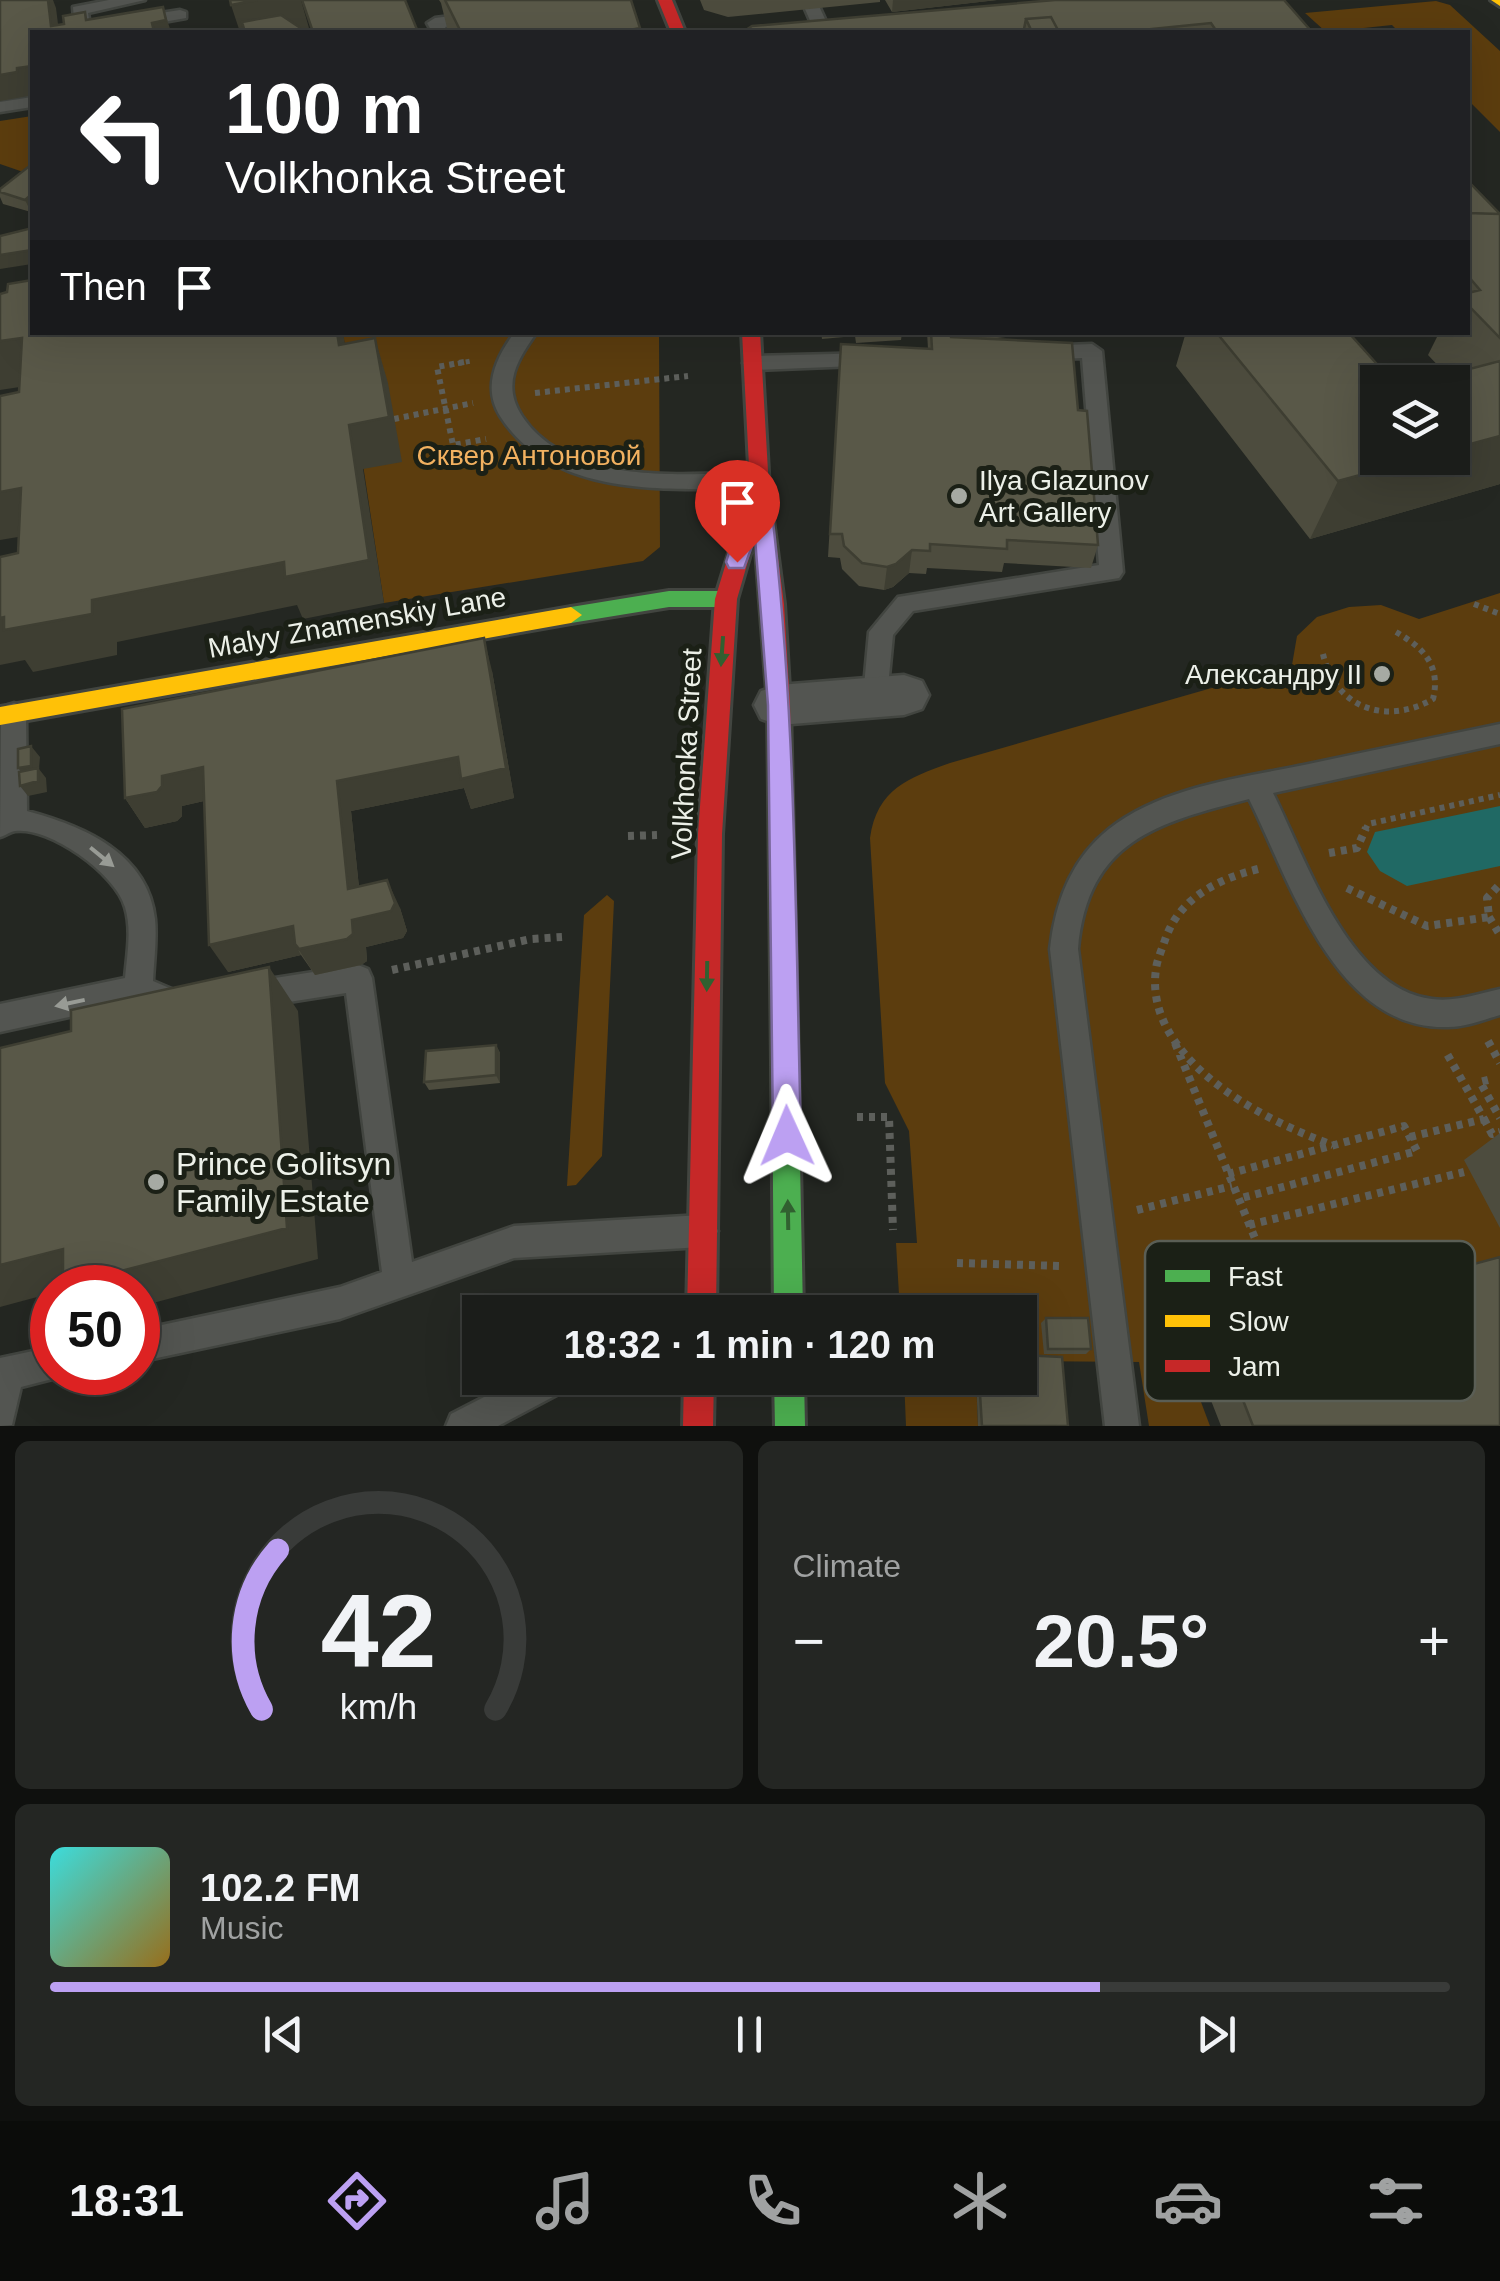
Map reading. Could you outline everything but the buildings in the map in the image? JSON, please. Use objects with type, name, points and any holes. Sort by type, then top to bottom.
[{"type":"main road","points":[[665,0],[677,30]]},
{"type":"main road","points":[[752,335],[759,485],[773,604],[779,705],[790,1295]]},
{"type":"main road","name":"Volkhonka Street","points":[[701,1295],[710,834],[726,599],[759,485]]},
{"type":"main road","name":"Malyy Znamenskiy Lane","points":[[7,714],[568,615],[669,599],[726,599]]},
{"type":"main road","points":[[698,1426],[699,1395]]},
{"type":"main road","points":[[790,1395],[790,1426]]},
{"type":"street","points":[[779,705],[890,696]]},
{"type":"lane","points":[[82,30],[79,10],[137,0]]},
{"type":"lane","points":[[90,30],[178,7]]},
{"type":"lane","points":[[813,9],[822,30]]},
{"type":"lane","points":[[439,30],[436,23],[490,16]]},
{"type":"lane","points":[[0,108],[30,102]]},
{"type":"lane","points":[[524,335],[507,355],[502,398],[521,432],[548,452],[594,471],[660,481],[759,485]]},
{"type":"lane","points":[[890,696],[881,632],[906,602],[1111,572],[1092,351],[1014,354]]},
{"type":"lane","points":[[753,363],[898,359]]},
{"type":"lane","points":[[7,714],[7,823],[61,831],[101,853],[124,876],[140,910],[139,988]]},
{"type":"lane","points":[[1122,1426],[1064,949],[1067,917],[1077,886],[1114,840],[1167,809],[1500,734]]},
{"type":"lane","points":[[1256,786],[1338,950],[1355,973],[1386,996],[1416,1010],[1446,1014],[1500,1002]]},
{"type":"lane","points":[[0,1018],[139,988],[185,1010],[280,988],[358,978],[399,1283]]},
{"type":"lane","points":[[160,1341],[340,1303],[514,1242],[703,1231]]},
{"type":"lane","points":[[0,1413],[3,1374],[30,1368]]},
{"type":"lane","points":[[464,1426],[522,1395]]},
{"type":"path","points":[[437,367],[453,445]]},
{"type":"path","points":[[502,398],[688,376]]},
{"type":"path","points":[[394,418],[461,406]]},
{"type":"path","points":[[1474,604],[1500,614]]},
{"type":"path","points":[[1323,654],[1324,669],[1346,698],[1384,715],[1404,715],[1433,699],[1438,685],[1428,655],[1396,632]]},
{"type":"path","points":[[1256,1241],[1155,989],[1162,944],[1183,906],[1224,876],[1357,848],[1368,824],[1500,795]]},
{"type":"path","points":[[628,836],[672,835]]},
{"type":"path","points":[[1500,884],[1488,894],[1486,906],[1500,934]]},
{"type":"path","points":[[1347,887],[1426,926],[1489,916]]},
{"type":"path","points":[[358,978],[532,939],[562,937]]},
{"type":"path","points":[[1173,1038],[1208,1080],[1243,1106],[1296,1135],[1333,1146]]},
{"type":"path","points":[[1454,1063],[1492,1134],[1500,1132]]},
{"type":"path","points":[[1488,1080],[1480,1082],[1500,1118]]},
{"type":"path","points":[[857,1117],[888,1117],[893,1230]]},
{"type":"path","points":[[1410,1137],[1484,1119]]},
{"type":"path","points":[[1228,1174],[1404,1126],[1416,1151],[1238,1200]]},
{"type":"path","points":[[1249,1225],[1464,1172]]},
{"type":"path","points":[[1094,1213],[1161,1206],[1232,1186]]},
{"type":"path","points":[[956,1263],[1048,1265]]},
{"type":"green space","points":[[1436,1],[1450,5],[1500,51],[1500,132],[1470,102],[1470,30],[1397,30],[1392,25],[1324,30],[1305,13]]},
{"type":"green space","points":[[30,116],[30,174],[0,164],[0,121]]},
{"type":"green space","name":"Сквер Антоновой","points":[[343,335],[659,335],[660,547],[643,561],[384,603]]},
{"type":"green space","points":[[1500,593],[1500,1268],[1475,1275],[1475,1241],[1145,1241],[1145,1400],[1139,1362],[1037,1361],[1037,1295],[899,1295],[896,1243],[917,1243],[909,1131],[885,1083],[870,838],[887,797],[908,780],[950,763],[1292,665],[1297,636],[1317,617],[1349,607],[1381,605],[1419,619]]},
{"type":"green space","points":[[607,895],[614,901],[602,1156],[576,1185],[567,1186],[584,915]]},
{"type":"green space","points":[[905,1395],[977,1395],[978,1426],[906,1426]]},
{"type":"green space","points":[[1145,1401],[1201,1401],[1210,1426],[1149,1426]]},
{"type":"water","points":[[1500,806],[1500,866],[1407,886],[1380,871],[1367,852],[1375,832]]},
{"type":"traffic: fast","points":[[571,615],[669,599],[726,599]]},
{"type":"traffic: fast","points":[[785,1064],[789,1295]]},
{"type":"traffic: fast","points":[[789,1395],[790,1426]]},
{"type":"traffic: slow","points":[[0,716],[571,615]]},
{"type":"traffic: jam","points":[[665,0],[677,30]]},
{"type":"traffic: jam","points":[[751,335],[759,489],[773,604],[779,705],[785,1064]]},
{"type":"traffic: jam","points":[[701,1295],[710,834],[726,599],[752,511]]},
{"type":"traffic: jam","points":[[698,1426],[699,1395]]},
{"type":"place","name":"Ilya Glazunov Art Gallery","points":[[959,496]]},
{"type":"place","name":"Александру II","points":[[1382,674]]},
{"type":"place","name":"Prince Golitsyn Family Estate","points":[[156,1182]]},
{"type":"route","points":[[737,562],[759,489],[773,604],[779,705],[787,1136]]}]
